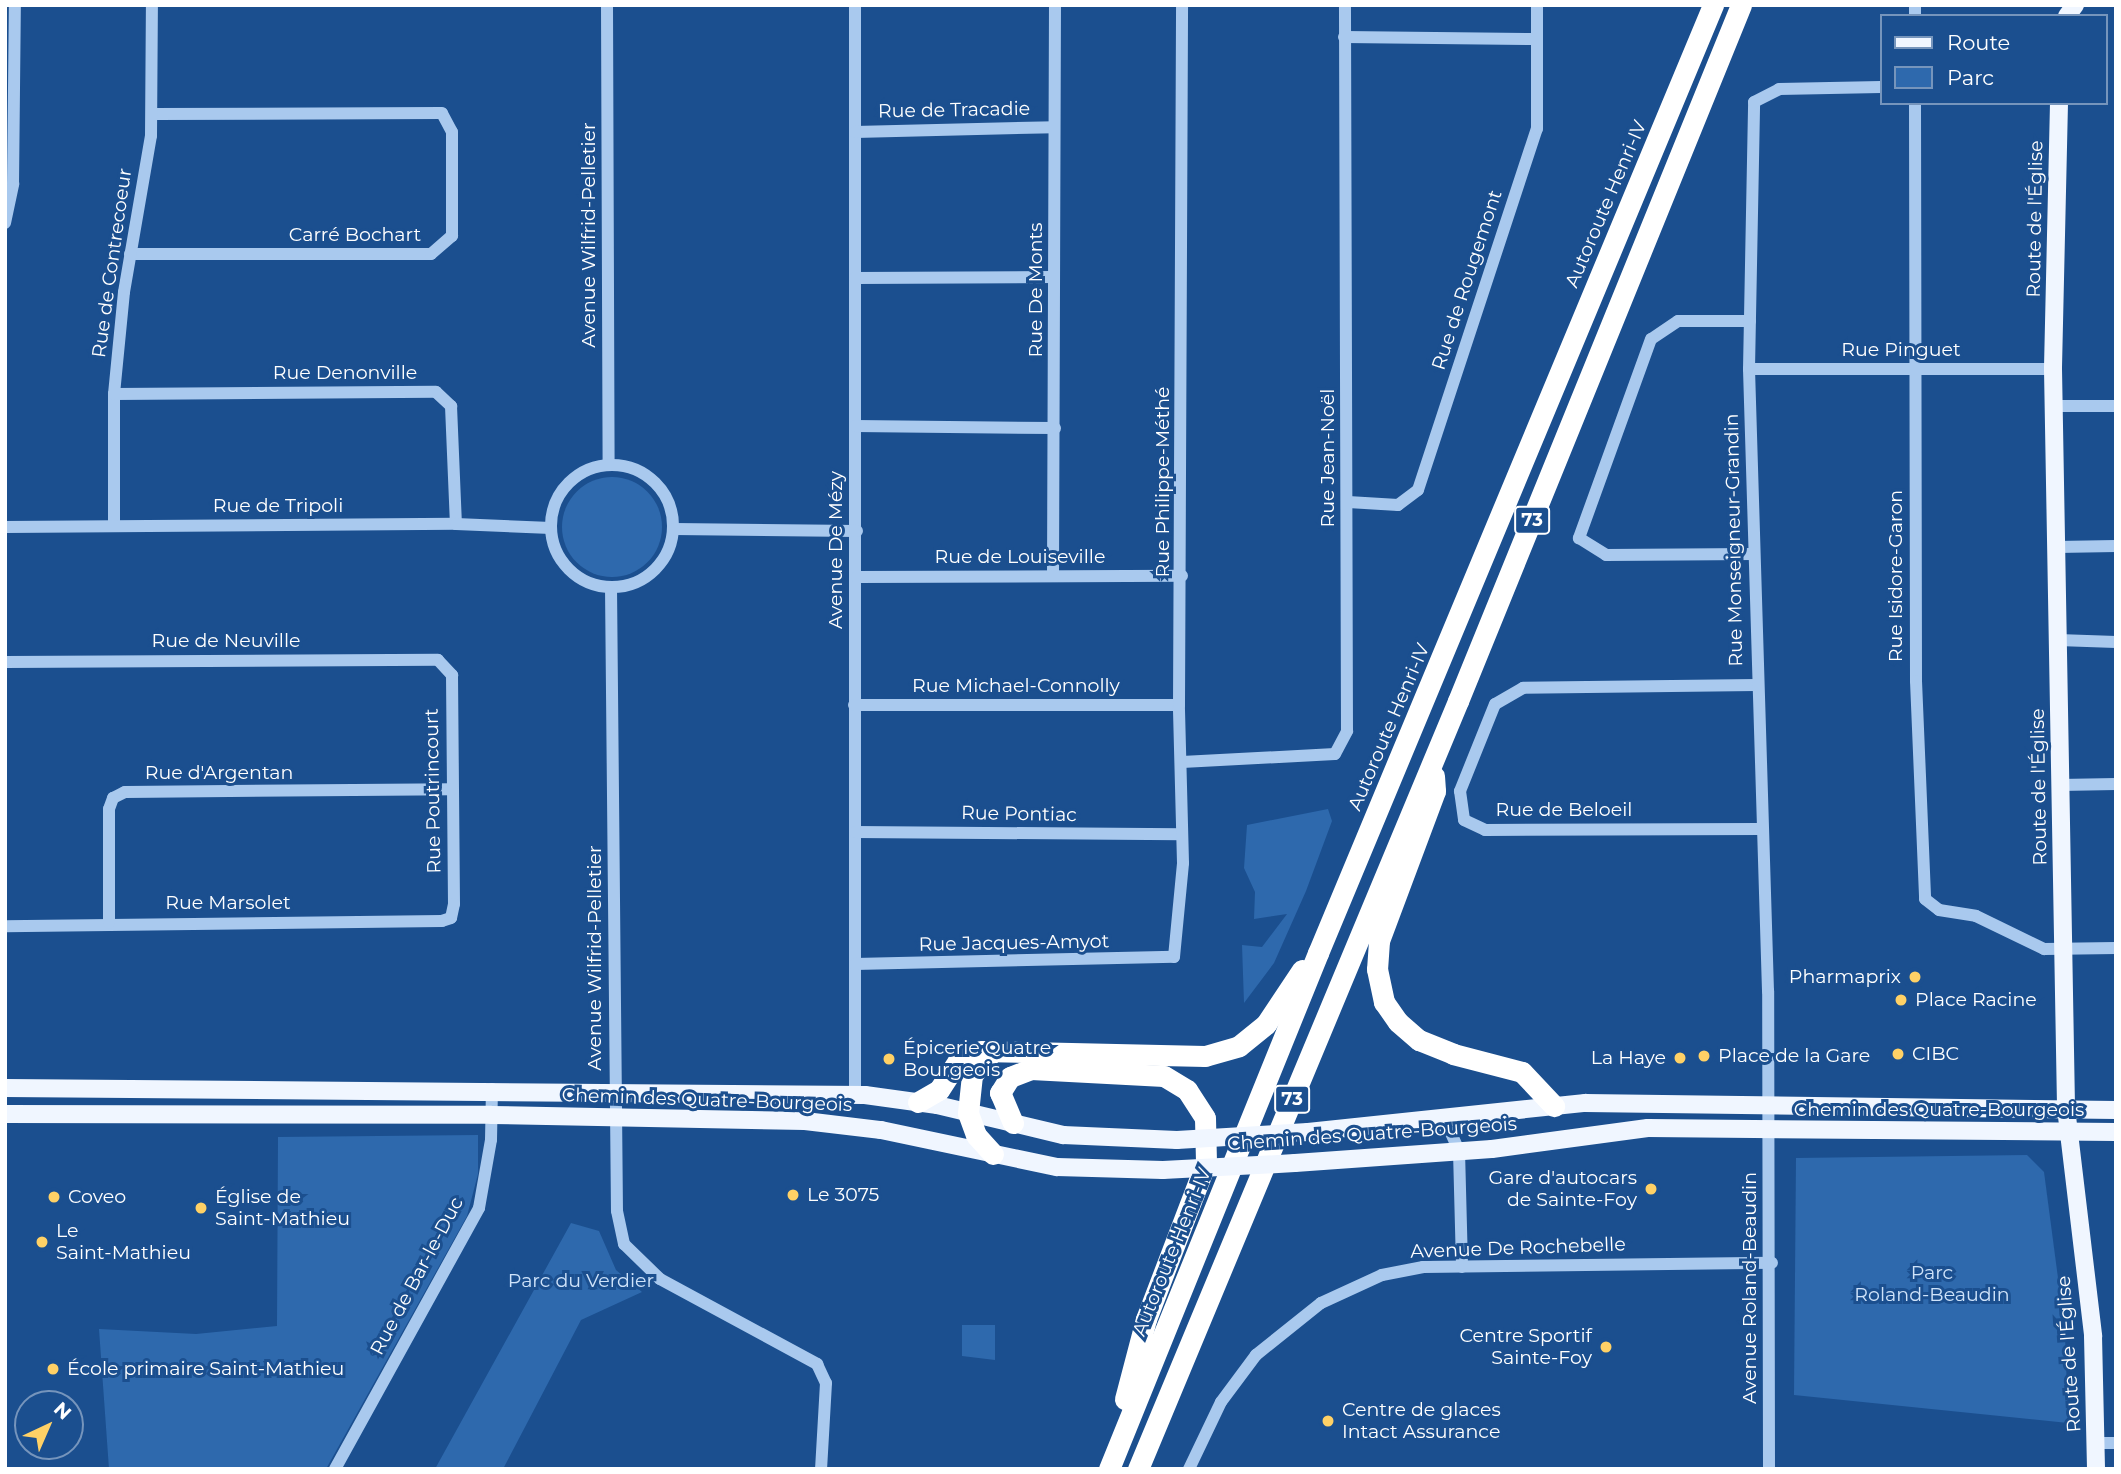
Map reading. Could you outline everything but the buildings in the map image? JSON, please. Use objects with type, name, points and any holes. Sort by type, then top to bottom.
[{"type":"highway","name":"Autoroute Henri-IV","points":[[1108,1469],[1318,953],[1713,5]]},
{"type":"highway","name":"73","points":[[1138,1469],[1433,760],[1741,5]]},
{"type":"highway","points":[[1433,760],[1435,791],[1379,942],[1377,969],[1384,1002],[1398,1022],[1419,1040],[1453,1054],[1508,1065],[1533,1079],[1554,1105]]},
{"type":"highway","points":[[918,1102],[939,1090],[958,1061],[994,1051],[1190,1056],[1221,1052],[1239,1046],[1266,1024],[1298,974],[1318,953]]},
{"type":"highway","points":[[993,1154],[976,1135],[968,1112],[972,1075],[994,1051]]},
{"type":"highway","points":[[1013,1124],[1001,1102],[1003,1084],[1019,1072],[1055,1069],[1164,1076],[1193,1097],[1208,1129],[1203,1169],[1146,1319],[1108,1469]]},
{"type":"main road","name":"Route de l'Église","points":[[2059,105],[2053,369],[2066,1108],[2092,1336],[2096,1469]]},
{"type":"main road","name":"Chemin des Quatre-Bourgeois","points":[[5,1088],[492,1090],[855,1096],[918,1102],[1084,1138],[1177,1140],[1308,1132],[1554,1105],[2116,1110]]},
{"type":"main road","name":"Chemin des Quatre-Bourgeois","points":[[5,1114],[616,1116],[823,1122],[1057,1167],[1163,1170],[1459,1152],[1648,1128],[2116,1132]]},
{"type":"street","points":[[5,223],[13,184],[15,5]]},
{"type":"street","name":"Rue de Contrecoeur","points":[[114,526],[114,394],[130,254],[153,114],[152,5]]},
{"type":"street","name":"Avenue Wilfrid-Pelletier","points":[[607,5],[609,464]]},
{"type":"street","name":"Avenue De Mézy","points":[[855,5],[855,1096]]},
{"type":"street","name":"Rue De Monts","points":[[1054,576],[1052,277],[1055,5]]},
{"type":"street","name":"Rue Philippe-Méthé","points":[[1174,957],[1182,834],[1179,705],[1182,576],[1182,5]]},
{"type":"street","name":"Rue Jean-Noël","points":[[1182,762],[1335,754],[1347,731],[1345,5]]},
{"type":"street","name":"Rue de Rougemont","points":[[1348,502],[1398,505],[1418,490],[1537,129],[1537,5]]},
{"type":"street","points":[[1344,37],[1536,39]]},
{"type":"street","name":"Rue Monseigneur-Grandin","points":[[1768,1107],[1749,369],[1755,102],[1779,89],[1880,87]]},
{"type":"street","name":"Rue Isidore-Garon","points":[[1914,105],[1916,681],[1925,899],[1939,910],[1976,915],[2028,944],[2062,949]]},
{"type":"street","name":"Carré Bochart","points":[[130,254],[431,254],[452,236],[452,132],[442,113],[153,114]]},
{"type":"street","name":"Rue de Tracadie","points":[[855,132],[1054,127]]},
{"type":"street","points":[[855,278],[1052,277]]},
{"type":"street","points":[[1750,321],[1678,321],[1651,339],[1578,538],[1606,555],[1753,554]]},
{"type":"street","name":"Rue Pinguet","points":[[1749,369],[2053,369]]},
{"type":"street","name":"Rue Denonville","points":[[114,394],[436,392],[451,406],[456,524]]},
{"type":"street","points":[[2054,406],[2116,406]]},
{"type":"street","points":[[855,426],[1055,428]]},
{"type":"street","points":[[609,464],[631,468],[663,491],[674,529],[662,564],[649,577],[632,585],[611,587],[577,577],[563,564],[551,528],[562,491],[575,477],[609,464]]},
{"type":"street","name":"Rue de Tripoli","points":[[5,527],[456,524],[551,528]]},
{"type":"street","points":[[674,529],[857,531]]},
{"type":"street","points":[[2056,547],[2116,546]]},
{"type":"street","name":"Rue de Louiseville","points":[[857,577],[1182,576]]},
{"type":"street","name":"Avenue Wilfrid-Pelletier","points":[[611,587],[617,1210],[624,1244],[660,1279],[817,1364],[826,1383],[821,1469]]},
{"type":"street","points":[[2058,640],[2116,642]]},
{"type":"street","name":"Rue de Neuville","points":[[5,662],[424,660],[445,664]]},
{"type":"street","name":"Rue Poutrincourt","points":[[445,664],[452,675],[451,918]]},
{"type":"street","name":"Rue de Beloeil","points":[[1756,685],[1523,688],[1496,704],[1460,791],[1464,820],[1485,830],[1761,829]]},
{"type":"street","name":"Rue Michael-Connolly","points":[[854,705],[1179,705]]},
{"type":"street","points":[[2060,785],[2116,784]]},
{"type":"street","name":"Rue d'Argentan","points":[[109,923],[109,809],[113,798],[125,792],[452,789]]},
{"type":"street","name":"Rue Pontiac","points":[[856,832],[1182,834]]},
{"type":"street","name":"Rue Marsolet","points":[[5,926],[451,918]]},
{"type":"street","points":[[2062,949],[2116,948]]},
{"type":"street","name":"Rue Jacques-Amyot","points":[[855,964],[1174,957]]},
{"type":"street","name":"Rue de Bar-le-Duc","points":[[337,1465],[479,1208],[492,1090]]},
{"type":"street","name":"Avenue Roland-Beaudin","points":[[1768,1107],[1772,1264],[1769,1469]]},
{"type":"street","points":[[1435,1119],[1451,1133],[1459,1152],[1462,1267]]},
{"type":"street","name":"Avenue De Rochebelle","points":[[1189,1469],[1237,1377],[1300,1317],[1352,1287],[1382,1275],[1423,1267],[1772,1264]]},
{"type":"street","points":[[2096,1443],[2116,1443]]},
{"type":"street","points":[[337,1465],[352,1469]]},
{"type":"green space","points":[[612,477],[640,485],[654,499],[662,527],[654,555],[640,569],[612,577],[584,569],[570,555],[562,527],[570,499],[584,485]]},
{"type":"green space","points":[[1328,809],[1332,821],[1306,891],[1274,963],[1244,1003],[1242,945],[1262,947],[1287,914],[1254,919],[1255,892],[1244,868],[1247,825]]},
{"type":"green space","points":[[478,1135],[478,1174],[467,1216],[326,1469],[109,1469],[99,1329],[196,1334],[277,1326],[278,1137]]},
{"type":"green space","name":"Parc Roland-Beaudin","points":[[2027,1155],[2044,1172],[2065,1331],[2068,1423],[1794,1395],[1796,1158]]},
{"type":"green space","name":"Parc du Verdier","points":[[571,1223],[599,1231],[616,1270],[642,1292],[581,1320],[503,1469],[435,1469]]},
{"type":"green space","points":[[962,1325],[995,1325],[995,1360],[962,1356]]},
{"type":"place","name":"Pharmaprix","points":[[1915,977]]},
{"type":"place","name":"Place Racine","points":[[1901,1000]]},
{"type":"place","name":"CIBC","points":[[1898,1054]]},
{"type":"place","name":"Place de la Gare","points":[[1704,1056]]},
{"type":"place","name":"La Haye","points":[[1680,1058]]},
{"type":"place","name":"Épicerie Quatre Bourgeois","points":[[889,1059]]},
{"type":"place","name":"Gare d'autocars de Sainte-Foy","points":[[1651,1189]]},
{"type":"place","name":"Le 3075","points":[[793,1195]]},
{"type":"place","name":"Coveo","points":[[54,1197]]},
{"type":"place","name":"Église de Saint-Mathieu","points":[[201,1208]]},
{"type":"place","name":"Le Saint-Mathieu","points":[[42,1242]]},
{"type":"place","name":"Centre Sportif Sainte-Foy","points":[[1606,1347]]},
{"type":"place","name":"École primaire Saint-Mathieu","points":[[53,1369]]},
{"type":"place","name":"Centre de glaces Intact Assurance","points":[[1328,1421]]}]
